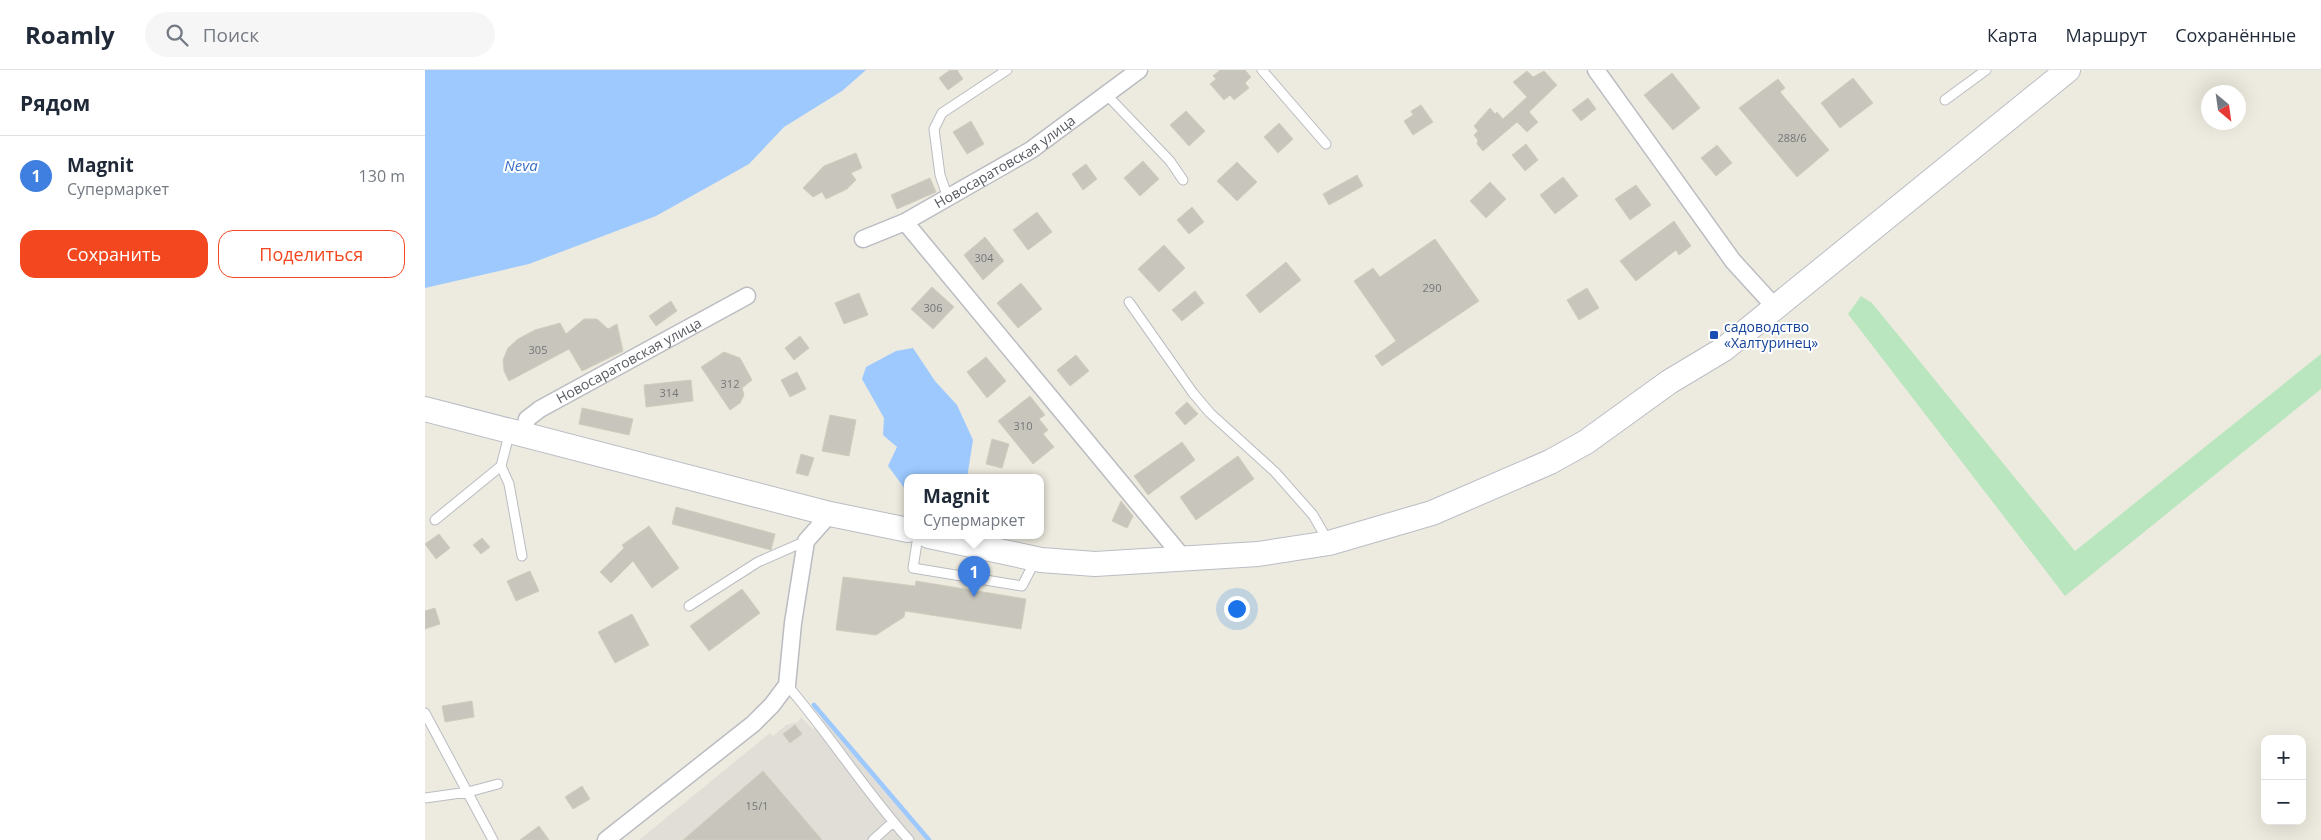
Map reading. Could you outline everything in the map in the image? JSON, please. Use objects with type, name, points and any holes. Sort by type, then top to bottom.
[{"type":"main road","points":[[943,539],[1035,559],[1095,564],[1185,560],[1258,554],[1329,543],[1432,513],[1550,462],[1586,442],[1669,382],[1724,349],[2068,70]]},
{"type":"main road","points":[[425,409],[830,514],[904,529]]},
{"type":"street","name":"Новосаратовская улица","points":[[863,239],[905,222],[1031,150],[1139,70]]},
{"type":"street","points":[[1596,70],[1733,261],[1775,307]]},
{"type":"street","points":[[905,222],[1185,560]]},
{"type":"street","name":"Новосаратовская улица","points":[[516,433],[527,419],[540,408],[747,296]]},
{"type":"street","points":[[606,840],[753,724],[772,705],[787,685],[793,623],[806,541],[830,514]]},
{"type":"lane","points":[[948,198],[940,175],[935,129],[942,113],[1007,70]]},
{"type":"lane","points":[[1261,70],[1326,144]]},
{"type":"lane","points":[[1945,100],[1986,70]]},
{"type":"lane","points":[[1105,94],[1170,161],[1183,180]]},
{"type":"lane","points":[[1129,302],[1193,393],[1210,412],[1275,472],[1301,500],[1313,515],[1329,543]]},
{"type":"lane","points":[[435,520],[501,466],[516,433]]},
{"type":"lane","points":[[501,466],[509,484],[522,556]]},
{"type":"lane","points":[[918,539],[913,568],[1022,586],[1035,559]]},
{"type":"lane","points":[[689,606],[758,562],[806,541]]},
{"type":"lane","points":[[787,685],[820,723],[893,822],[909,840]]},
{"type":"lane","points":[[425,713],[493,840]]},
{"type":"lane","points":[[425,798],[468,792],[497,784]]},
{"type":"lane","points":[[873,840],[893,822]]},
{"type":"shaded area","points":[[826,716],[932,840],[639,840],[770,733],[773,736],[786,725],[798,722],[801,717],[813,729]]},
{"type":"green space","points":[[1861,296],[1872,303],[2075,551],[2321,354],[2321,389],[2065,596],[1848,314]]},
{"type":"water","name":"Neva","points":[[425,70],[866,70],[842,91],[784,127],[749,164],[656,216],[529,264],[425,288]]},
{"type":"water","points":[[913,348],[935,381],[957,405],[973,440],[968,474],[904,474],[904,488],[888,466],[897,447],[883,435],[884,418],[862,379],[866,367],[896,351]]},
{"type":"building","points":[[950,70],[957,70],[963,79],[948,90],[939,78]]},
{"type":"building","points":[[1220,70],[1245,70],[1251,77],[1245,83],[1249,88],[1234,100],[1230,95],[1224,100],[1210,84],[1216,79],[1213,76]]},
{"type":"building","points":[[1527,71],[1533,77],[1544,71],[1557,85],[1529,112],[1538,122],[1527,132],[1517,122],[1483,151],[1477,144],[1478,140],[1474,135],[1478,131],[1474,126],[1490,108],[1503,119],[1527,97],[1513,82]]},
{"type":"building","points":[[1672,73],[1700,108],[1673,130],[1644,95]]},
{"type":"building","points":[[1853,78],[1873,103],[1840,128],[1821,103]]},
{"type":"building","points":[[1778,79],[1785,88],[1780,92],[1829,150],[1797,177],[1739,108]]},
{"type":"building","points":[[1588,98],[1596,109],[1581,121],[1572,110]]},
{"type":"building","points":[[1421,105],[1433,122],[1413,135],[1404,121],[1413,115],[1411,111]]},
{"type":"building","points":[[1186,111],[1205,131],[1189,146],[1170,125]]},
{"type":"building","points":[[971,121],[984,144],[967,154],[953,132]]},
{"type":"building","points":[[1279,123],[1293,139],[1278,153],[1264,137]]},
{"type":"building","points":[[1526,144],[1538,160],[1525,171],[1512,155]]},
{"type":"building","points":[[1717,145],[1732,163],[1716,176],[1701,158]]},
{"type":"building","points":[[856,153],[862,168],[851,173],[856,180],[847,189],[826,199],[822,192],[813,197],[803,188],[824,166]]},
{"type":"building","points":[[1143,161],[1159,179],[1140,196],[1124,178]]},
{"type":"building","points":[[1237,162],[1257,182],[1237,201],[1217,181]]},
{"type":"building","points":[[1086,164],[1097,179],[1083,190],[1072,174]]},
{"type":"building","points":[[1357,175],[1363,186],[1329,205],[1323,194]]},
{"type":"building","points":[[1563,177],[1578,196],[1555,214],[1540,195]]},
{"type":"building","points":[[930,178],[936,192],[897,209],[891,195]]},
{"type":"building","points":[[1490,182],[1506,199],[1486,218],[1470,201]]},
{"type":"building","points":[[1636,185],[1651,205],[1630,220],[1615,199]]},
{"type":"building","points":[[1192,207],[1204,222],[1189,234],[1177,220]]},
{"type":"building","points":[[1037,212],[1052,232],[1028,250],[1013,230]]},
{"type":"building","points":[[1674,221],[1691,246],[1679,255],[1676,250],[1636,281],[1620,261]]},
{"type":"building","points":[[985,237],[1004,261],[983,280],[964,255]]},
{"type":"building","points":[[1435,239],[1479,301],[1382,366],[1375,356],[1396,341],[1354,281],[1373,268],[1380,277]]},
{"type":"building","points":[[1164,245],[1185,268],[1159,292],[1138,269]]},
{"type":"building","points":[[1286,262],[1301,280],[1260,313],[1246,295]]},
{"type":"building","points":[[1021,283],[1042,309],[1018,328],[997,303]]},
{"type":"building","points":[[932,287],[954,307],[933,329],[911,309]]},
{"type":"building","points":[[1587,288],[1599,308],[1579,320],[1567,300]]},
{"type":"building","points":[[1195,291],[1204,303],[1182,321],[1172,310]]},
{"type":"building","points":[[859,293],[868,315],[844,324],[835,303]]},
{"type":"building","points":[[671,301],[677,311],[656,326],[649,316]]},
{"type":"building","points":[[584,319],[597,319],[608,329],[617,324],[623,351],[582,371],[569,349],[509,381],[504,371],[503,360],[508,348],[518,339],[535,330],[560,323],[566,334]]},
{"type":"building","points":[[800,336],[809,348],[794,360],[785,348]]},
{"type":"building","points":[[724,352],[740,358],[752,380],[742,388],[744,395],[740,403],[730,410],[701,367]]},
{"type":"building","points":[[1076,355],[1089,371],[1070,386],[1057,370]]},
{"type":"building","points":[[986,357],[1006,381],[987,398],[967,372]]},
{"type":"building","points":[[797,372],[806,389],[790,397],[781,380]]},
{"type":"building","points":[[691,380],[693,401],[646,407],[644,385]]},
{"type":"building","points":[[1030,396],[1045,415],[1039,419],[1048,430],[1043,434],[1054,447],[1033,464],[998,421]]},
{"type":"building","points":[[1187,402],[1198,414],[1185,425],[1175,413]]},
{"type":"building","points":[[582,408],[633,419],[629,435],[579,424]]},
{"type":"building","points":[[830,415],[856,420],[849,456],[822,451]]},
{"type":"building","points":[[992,439],[1009,444],[1002,468],[986,464]]},
{"type":"building","points":[[1182,442],[1195,460],[1148,495],[1134,476]]},
{"type":"building","points":[[801,454],[814,458],[808,476],[796,473]]},
{"type":"building","points":[[1238,456],[1254,479],[1196,520],[1180,497]]},
{"type":"building","points":[[1121,501],[1133,516],[1127,528],[1112,521]]},
{"type":"building","points":[[676,507],[775,534],[771,550],[672,524]]},
{"type":"building","points":[[649,526],[679,568],[652,588],[633,561],[611,583],[600,572],[624,548],[622,545]]},
{"type":"building","points":[[439,534],[450,548],[436,559],[425,544]]},
{"type":"building","points":[[482,538],[490,547],[481,554],[473,545]]},
{"type":"building","points":[[530,571],[539,591],[516,601],[507,581]]},
{"type":"building","points":[[843,577],[915,586],[916,581],[1026,599],[1021,629],[905,611],[904,617],[876,635],[836,630]]},
{"type":"building","points":[[742,589],[760,613],[709,651],[690,626]]},
{"type":"building","points":[[435,608],[440,624],[425,629],[425,611]]},
{"type":"building","points":[[632,614],[649,645],[615,663],[598,632]]},
{"type":"building","points":[[472,701],[474,717],[445,722],[442,706]]},
{"type":"building","points":[[795,725],[802,734],[790,743],[783,734]]},
{"type":"building","points":[[763,771],[822,840],[683,840]]},
{"type":"building","points":[[582,786],[590,799],[573,809],[565,797]]},
{"type":"building","points":[[539,826],[549,840],[520,840]]},
{"type":"waterway","points":[[814,705],[929,840]]},
{"type":"place","name":"садоводство «Халтуринец»","points":[[1714,335]]},
{"type":"place","name":"Magnit","points":[[974,597]]}]
